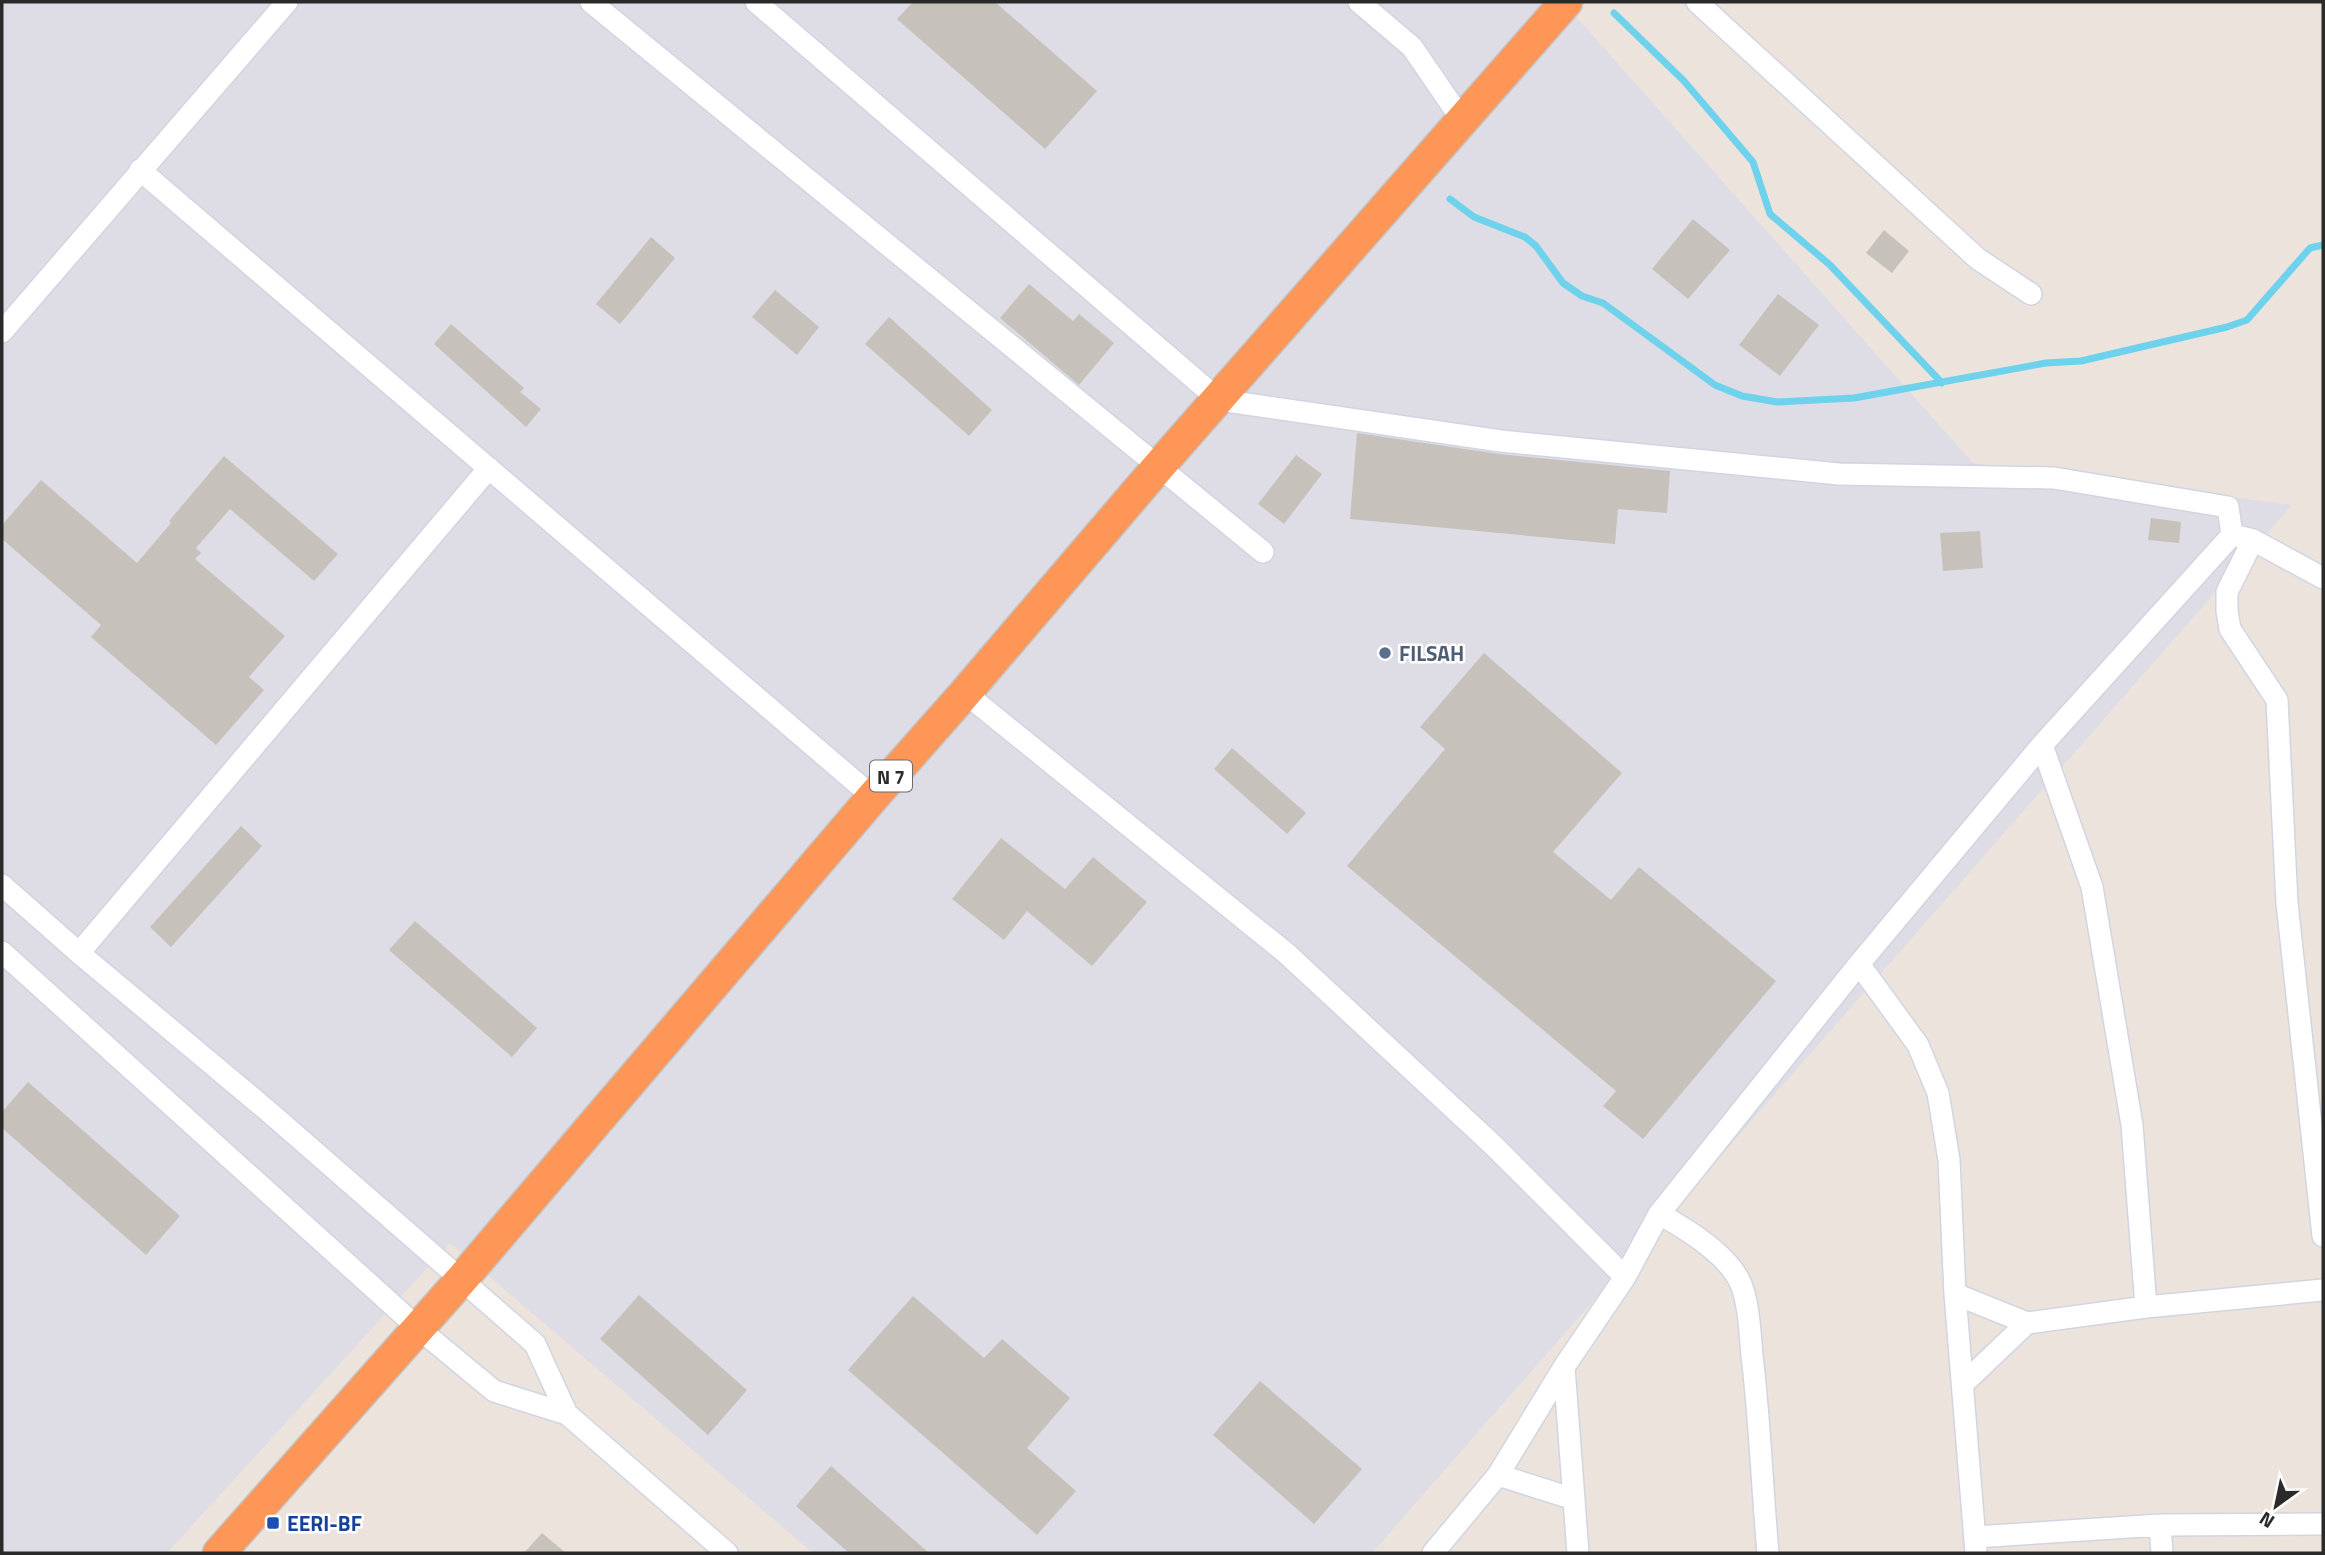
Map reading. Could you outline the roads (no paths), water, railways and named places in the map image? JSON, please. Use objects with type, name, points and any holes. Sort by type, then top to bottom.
[{"type":"highway","name":"N 7","points":[[219,1553],[462,1279],[1159,466],[1566,2]]},
{"type":"street","points":[[2,332],[287,2]]},
{"type":"street","points":[[591,2],[1262,552]]},
{"type":"street","points":[[756,2],[1219,400],[1501,440],[1839,474],[2054,478],[2228,507],[2242,537],[2323,578]]},
{"type":"street","points":[[1359,2],[1412,47],[1462,120]]},
{"type":"street","points":[[1697,2],[1978,259],[2031,294]]},
{"type":"street","points":[[140,170],[873,797]]},
{"type":"street","points":[[79,953],[489,468]]},
{"type":"street","points":[[1433,1553],[1498,1475],[1564,1367],[1625,1277],[1659,1214],[1859,964],[2042,745],[2242,537]]},
{"type":"street","points":[[2242,537],[2227,592],[2227,611],[2230,629],[2277,700],[2287,902],[2323,1236]]},
{"type":"street","points":[[965,693],[1286,953],[1493,1145],[1625,1277]]},
{"type":"street","points":[[2042,745],[2092,887],[2132,1125],[2146,1307]]},
{"type":"street","points":[[2,884],[79,953],[268,1111],[535,1345],[567,1414]]},
{"type":"street","points":[[2,952],[418,1328],[494,1391],[567,1414],[727,1553]]},
{"type":"street","points":[[1859,964],[1918,1045],[1938,1093],[1949,1160],[1955,1294],[1976,1545],[2160,1525],[2323,1524]]},
{"type":"street","points":[[1659,1214],[1688,1229],[1718,1255],[1740,1281],[1748,1319],[1756,1388],[1768,1553]]},
{"type":"street","points":[[1955,1294],[2026,1323],[2146,1307],[2323,1290]]},
{"type":"street","points":[[1963,1384],[2026,1323]]},
{"type":"street","points":[[1564,1367],[1578,1553]]},
{"type":"street","points":[[1498,1475],[1574,1499]]},
{"type":"street","points":[[2160,1525],[2162,1553]]},
{"type":"waterway","points":[[1614,13],[1684,81],[1753,162],[1770,214],[1830,265],[1942,383]]},
{"type":"waterway","points":[[1450,199],[1474,217],[1525,237],[1536,246],[1563,283],[1582,296],[1603,303],[1715,385],[1742,396],[1777,402],[1854,398],[2046,363],[2081,361],[2227,327],[2247,320],[2310,248],[2323,245]]},
{"type":"place","name":"FILSAH","points":[[1385,653]]},
{"type":"place","name":"EERI-BF","points":[[273,1523]]}]
